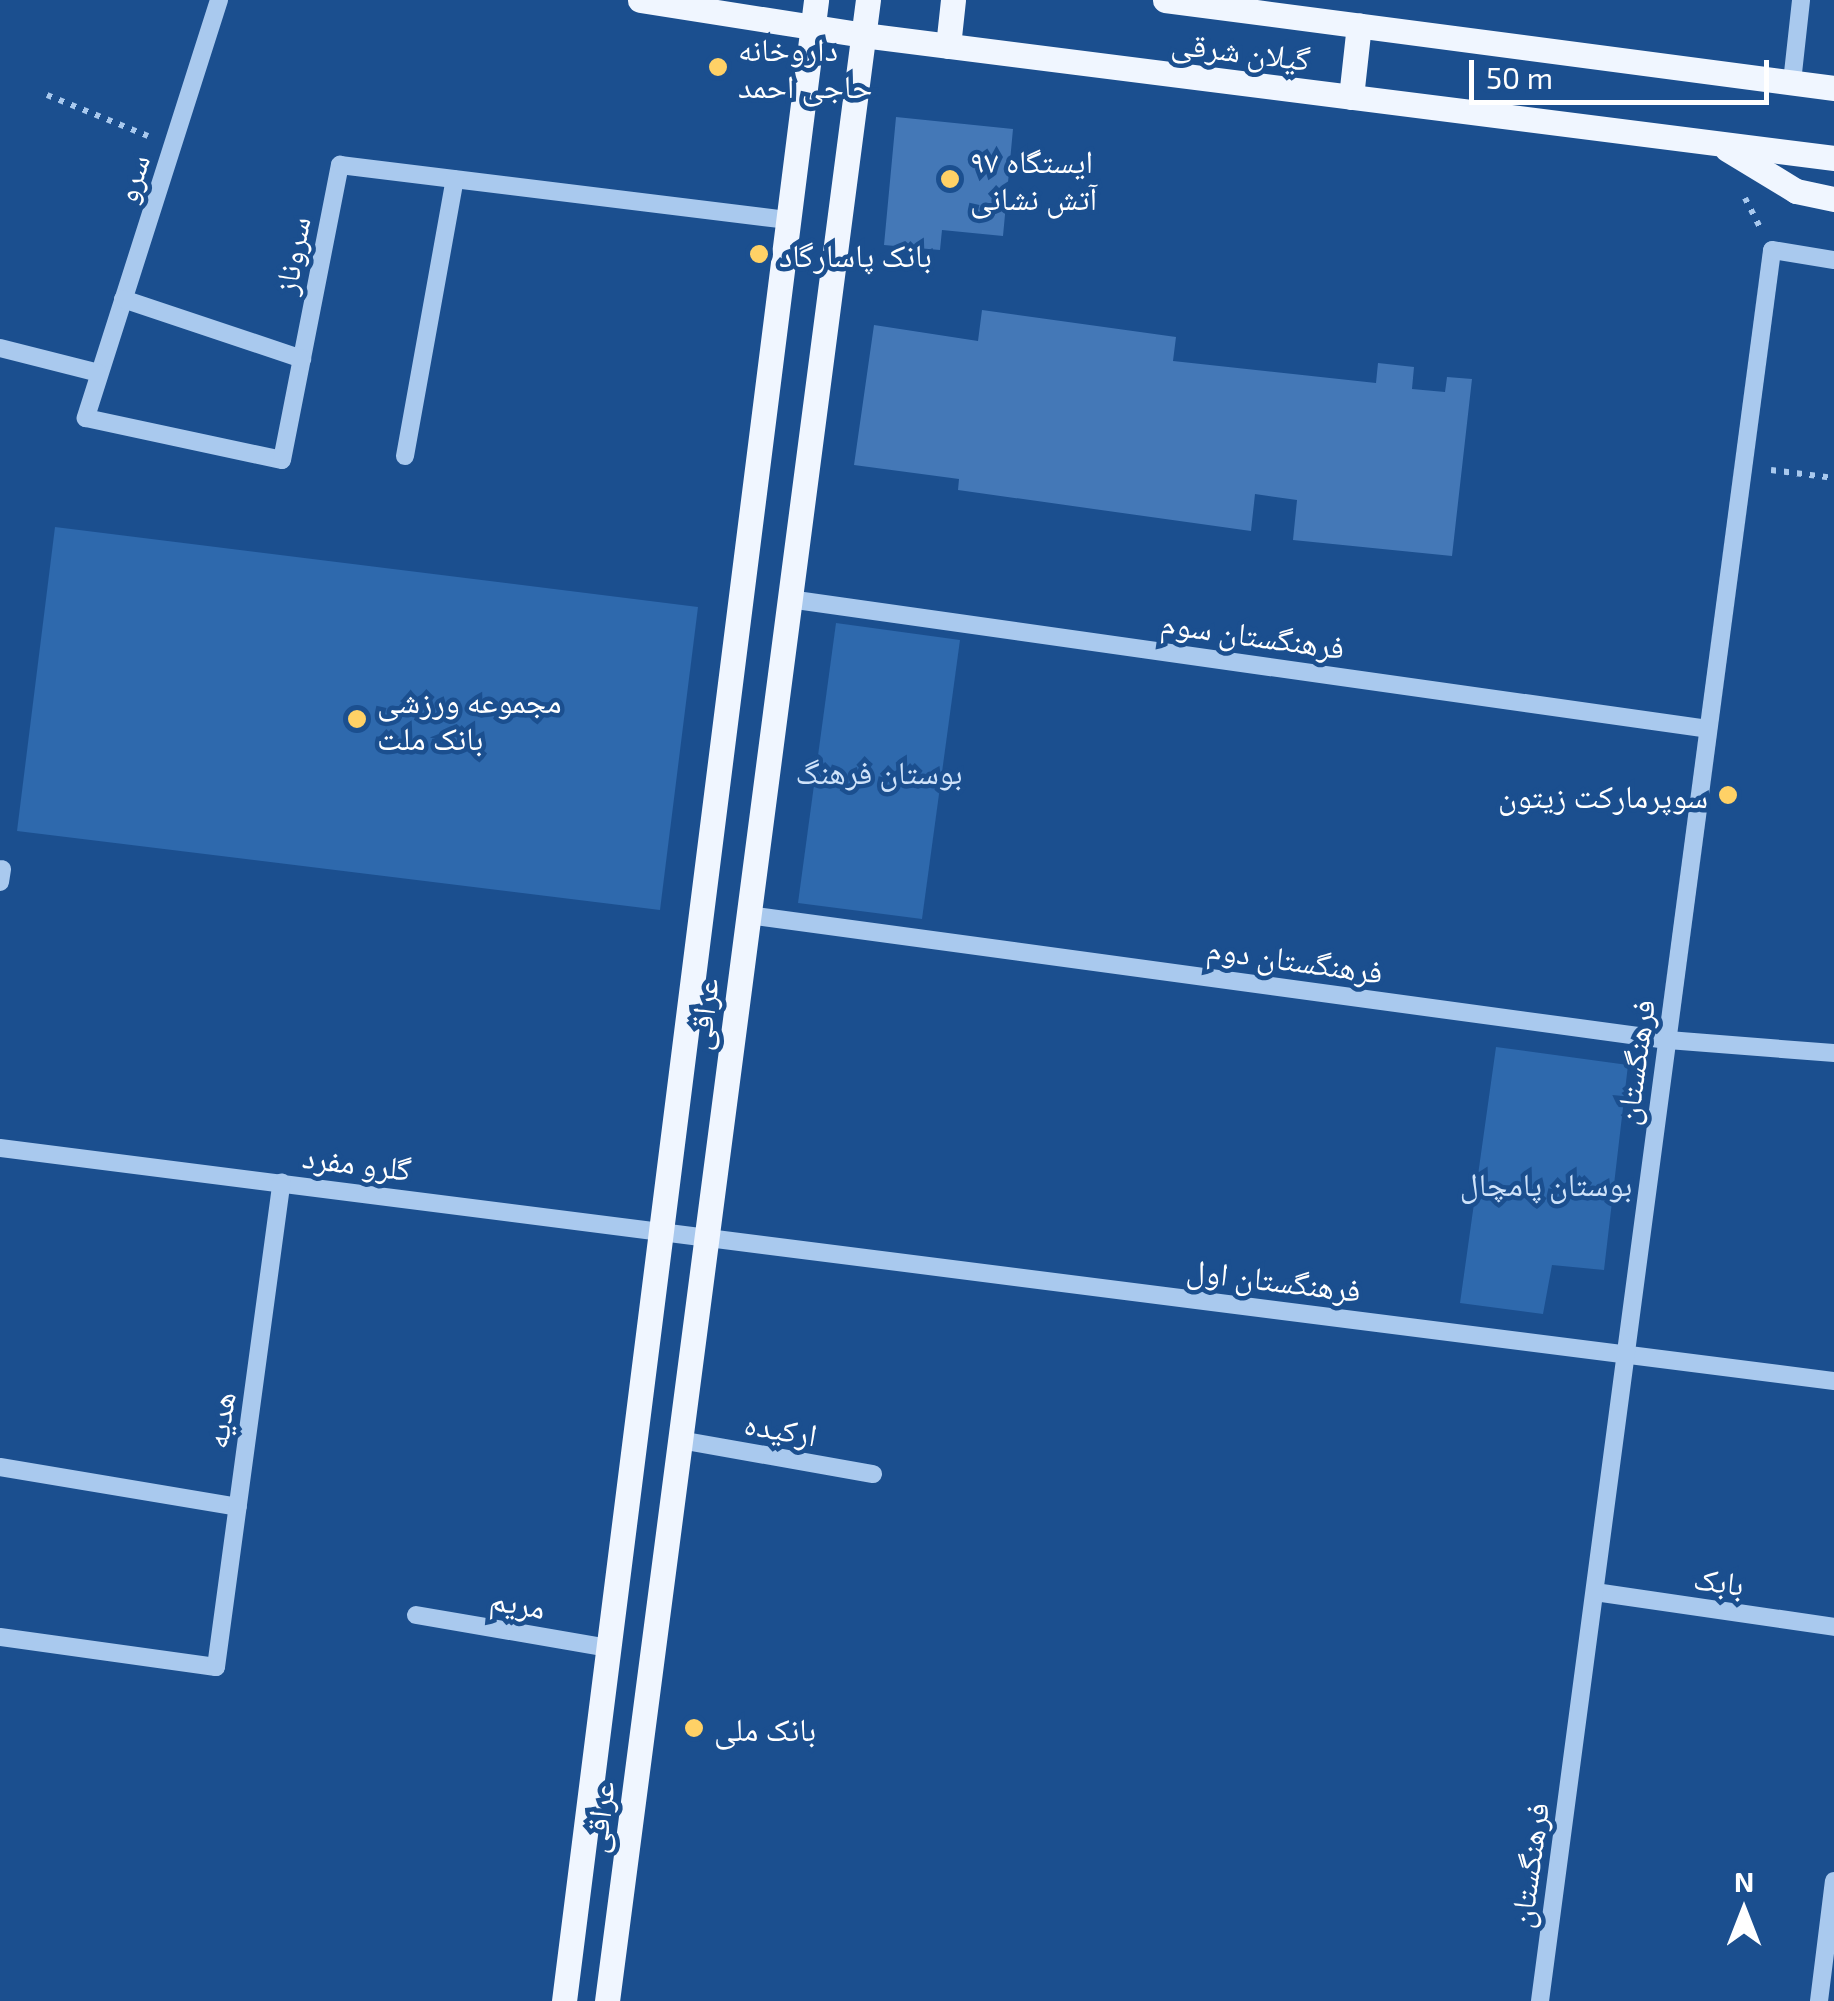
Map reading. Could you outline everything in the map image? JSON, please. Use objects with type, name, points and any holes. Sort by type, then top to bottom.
[{"type":"main road","name":"گیلان شرقی","points":[[640,0],[863,35],[1834,158]]},
{"type":"main road","name":"عراقی","points":[[564,2001],[816,0]]},
{"type":"main road","name":"عراقی","points":[[607,2001],[868,0]]},
{"type":"main road","points":[[948,46],[953,0]]},
{"type":"main road","name":"گیلان شرقی","points":[[1164,0],[1834,88]]},
{"type":"main road","points":[[1351,97],[1360,25]]},
{"type":"main road","points":[[1718,143],[1796,191],[1834,198]]},
{"type":"street","name":"سرو","points":[[98,373],[218,0]]},
{"type":"street","points":[[1792,82],[1801,0]]},
{"type":"street","name":"سروناز","points":[[98,373],[86,418],[282,460],[340,164],[789,220]]},
{"type":"street","points":[[405,456],[455,179]]},
{"type":"street","name":"فرهنگستان","points":[[1540,2001],[1740,466],[1772,250],[1834,260]]},
{"type":"street","points":[[124,299],[302,358]]},
{"type":"street","points":[[0,348],[98,373]]},
{"type":"street","name":"فرهنگستان سوم","points":[[789,599],[1708,729]]},
{"type":"street","name":"فرهنگستان دوم","points":[[748,915],[1668,1040],[1834,1054]]},
{"type":"street","name":"گلرو مفرد","points":[[0,1148],[706,1237]]},
{"type":"street","name":"هدیه","points":[[0,1637],[216,1667],[282,1182]]},
{"type":"street","name":"فرهنگستان اول","points":[[706,1237],[1834,1381]]},
{"type":"street","name":"ارکیده","points":[[680,1440],[872,1474]]},
{"type":"street","points":[[0,1468],[238,1507]]},
{"type":"street","name":"بابک","points":[[1594,1592],[1834,1627]]},
{"type":"street","name":"مریم","points":[[416,1615],[609,1648]]},
{"type":"street","points":[[1819,2001],[1834,1881]]},
{"type":"path","points":[[47,96],[172,146]]},
{"type":"path","points":[[1740,466],[1834,478]]},
{"type":"green space","name":"مجموعه ورزشی بانک ملت","points":[[55,527],[698,607],[660,910],[17,831]]},
{"type":"green space","name":"بوستان فرهنگ","points":[[836,623],[960,640],[922,919],[798,903]]},
{"type":"green space","name":"بوستان پامچال","points":[[1496,1047],[1628,1065],[1604,1270],[1552,1265],[1543,1314],[1460,1303]]},
{"type":"building","name":"ایستگاه ۹۷ آتش نشانی","points":[[896,117],[1013,129],[1003,236],[942,230],[940,250],[884,245]]},
{"type":"building","points":[[982,310],[1176,337],[1173,361],[1376,383],[1378,363],[1414,367],[1412,389],[1445,392],[1447,377],[1472,379],[1452,556],[1293,540],[1297,500],[1255,494],[1251,531],[958,490],[959,479],[854,465],[874,325],[978,341]]},
{"type":"place","name":"داروخانه حاجی احمد","points":[[718,67]]},
{"type":"place","name":"ایستگاه ۹۷ آتش نشانی","points":[[950,179]]},
{"type":"place","name":"بانک پاسارگاد","points":[[759,254]]},
{"type":"place","name":"مجموعه ورزشی بانک ملت","points":[[357,719]]},
{"type":"place","name":"سوپرمارکت زیتون","points":[[1728,795]]},
{"type":"place","name":"بانک ملی","points":[[694,1728]]}]
